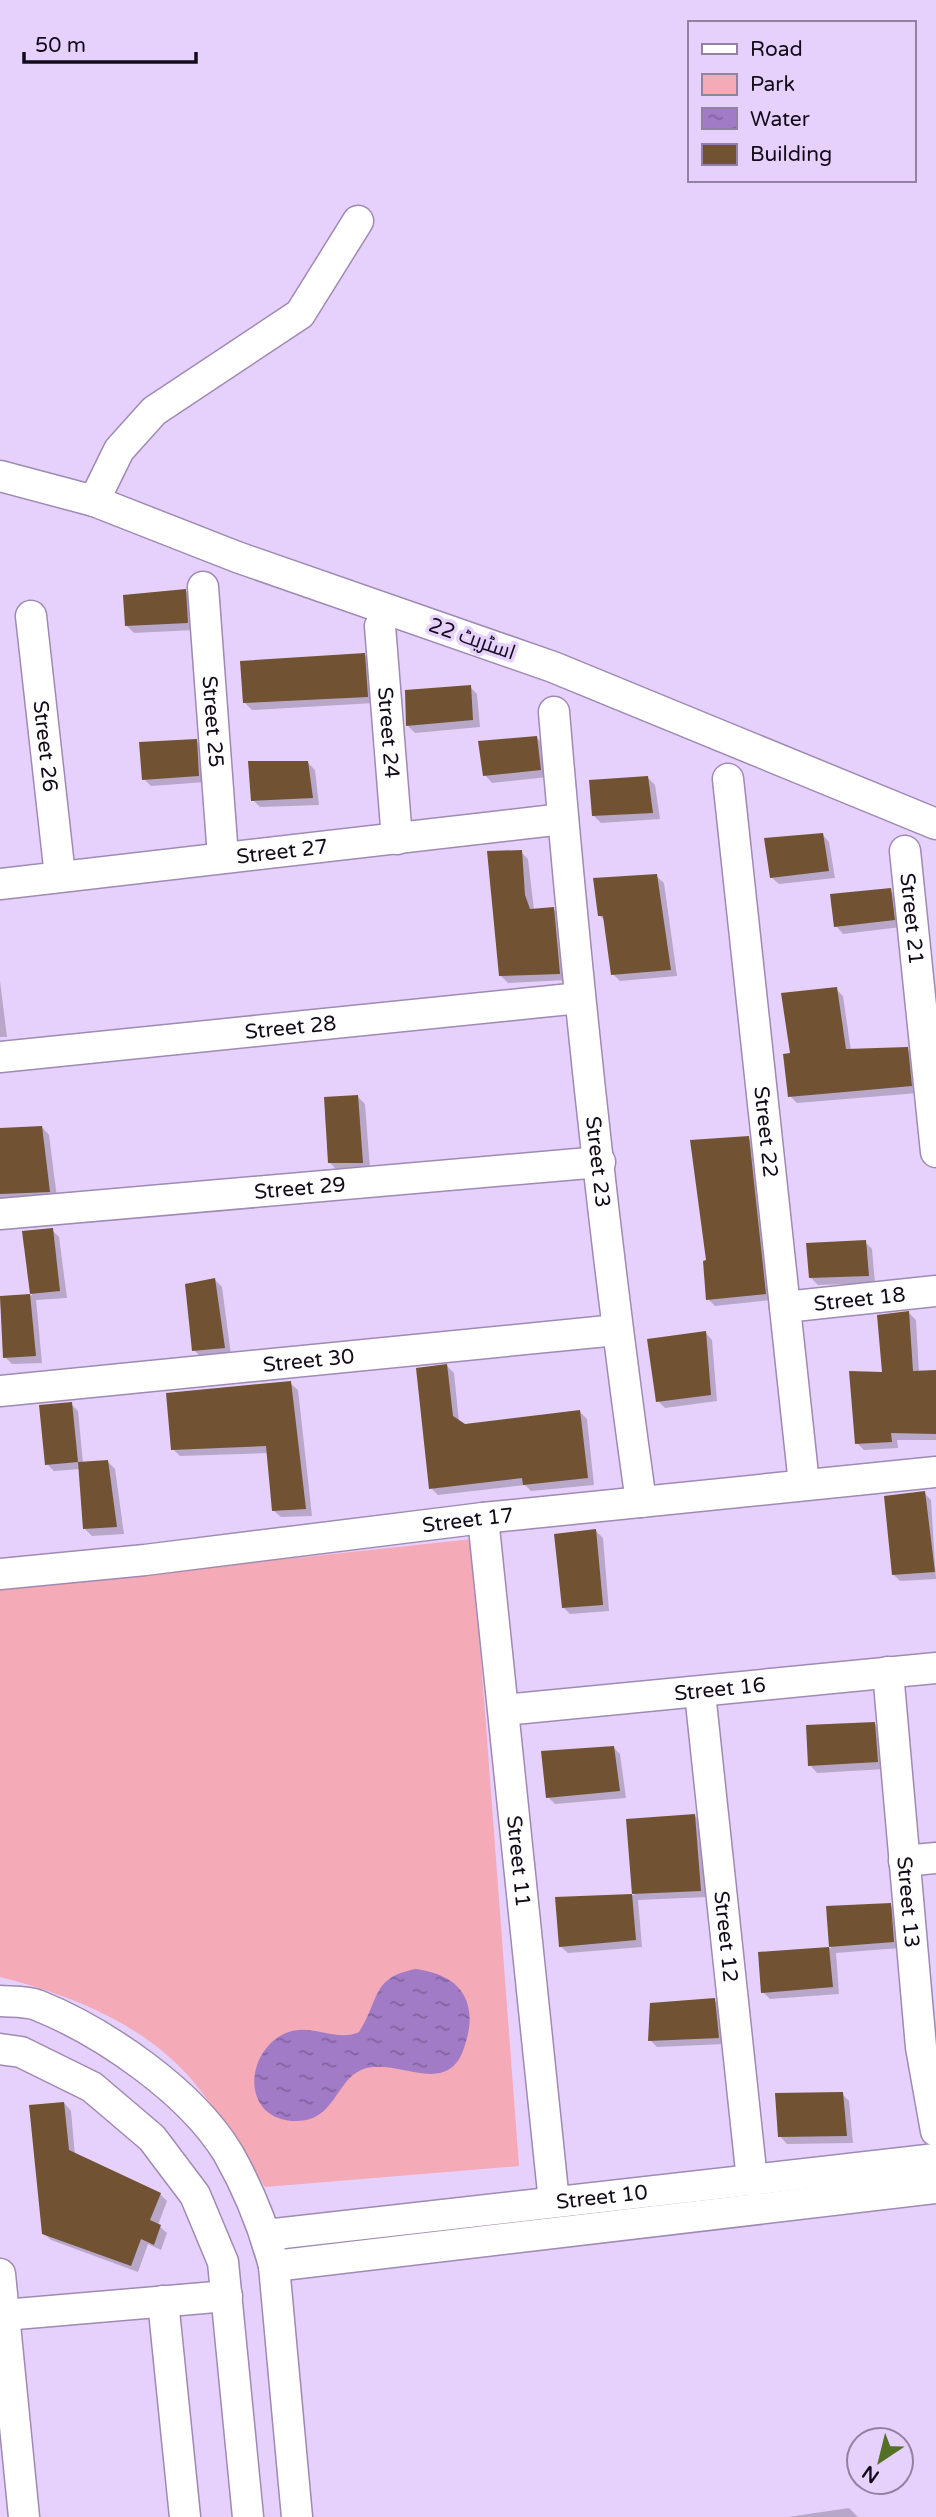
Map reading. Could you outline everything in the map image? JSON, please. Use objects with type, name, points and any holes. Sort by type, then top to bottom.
[{"type":"street","points":[[94,501],[119,450],[154,411],[300,314],[358,221]]},
{"type":"street","name":"اسٹریٹ 22","points":[[0,475],[94,501],[237,557],[553,667],[936,824]]},
{"type":"street","name":"Street 25","points":[[203,587],[223,857]]},
{"type":"street","name":"Street 26","points":[[31,616],[60,876]]},
{"type":"street","name":"Street 24","points":[[380,626],[397,839]]},
{"type":"street","name":"Street 23","points":[[554,712],[580,998],[617,1330],[641,1502]]},
{"type":"street","name":"Street 22","points":[[728,779],[804,1484]]},
{"type":"street","name":"Street 27","points":[[0,884],[562,819]]},
{"type":"street","name":"Street 21","points":[[905,851],[936,1152]]},
{"type":"street","name":"Street 28","points":[[0,1057],[580,998]]},
{"type":"street","name":"Street 29","points":[[0,1214],[600,1162]]},
{"type":"street","name":"Street 18","points":[[785,1307],[936,1291]]},
{"type":"street","name":"Street 30","points":[[0,1391],[617,1330]]},
{"type":"street","name":"Street 17","points":[[0,1574],[145,1560],[483,1518],[936,1472]]},
{"type":"street","name":"Street 11","points":[[483,1518],[554,2202]]},
{"type":"street","name":"Street 16","points":[[504,1710],[936,1668]]},
{"type":"street","name":"Street 13","points":[[888,1672],[904,1861],[929,2046],[936,2132]]},
{"type":"street","name":"Street 12","points":[[700,1693],[752,2180]]},
{"type":"street","points":[[904,1861],[936,1858]]},
{"type":"street","points":[[0,2001],[35,2004],[108,2043],[185,2099],[227,2153],[266,2235],[274,2266],[288,2448],[297,2517]]},
{"type":"street","points":[[0,2049],[21,2052],[92,2087],[152,2138],[195,2195],[223,2262],[248,2517]]},
{"type":"street","points":[[121,2112],[149,2073]]},
{"type":"street","name":"Street 10","points":[[266,2235],[936,2160]]},
{"type":"street","name":"Street 10","points":[[274,2266],[936,2188]]},
{"type":"street","points":[[0,2274],[8,2425],[24,2517]]},
{"type":"street","points":[[4,2315],[227,2296]]},
{"type":"street","points":[[163,2301],[185,2517]]},
{"type":"street","points":[[242,2452],[288,2448]]},
{"type":"green space","points":[[472,1539],[519,2166],[265,2187],[192,2080],[151,2042],[79,2002],[0,1977],[0,1590]]},
{"type":"water","points":[[416,1969],[435,1973],[451,1981],[467,2001],[469,2030],[456,2063],[445,2071],[433,2074],[374,2067],[361,2070],[353,2075],[327,2108],[309,2119],[297,2121],[278,2118],[265,2110],[257,2098],[254,2084],[262,2054],[272,2042],[295,2030],[342,2035],[359,2032],[384,1984],[401,1973]]},
{"type":"building","points":[[186,589],[188,623],[125,626],[123,595]]},
{"type":"building","points":[[365,653],[368,697],[243,703],[240,661]]},
{"type":"building","points":[[471,685],[473,720],[406,726],[405,690]]},
{"type":"building","points":[[537,736],[541,770],[483,776],[478,741]]},
{"type":"building","points":[[197,739],[199,776],[142,780],[139,742]]},
{"type":"building","points":[[248,761],[308,761],[313,798],[251,801]]},
{"type":"building","points":[[648,776],[653,813],[592,816],[589,780]]},
{"type":"building","points":[[823,833],[829,871],[770,878],[764,838]]},
{"type":"building","points":[[522,850],[525,895],[530,909],[554,907],[560,974],[499,976],[487,851]]},
{"type":"building","points":[[657,874],[671,970],[611,975],[603,916],[598,916],[593,878]]},
{"type":"building","points":[[891,888],[895,920],[834,927],[830,894]]},
{"type":"building","points":[[837,987],[846,1049],[908,1047],[912,1086],[788,1097],[783,1054],[790,1053],[781,993]]},
{"type":"building","points":[[358,1095],[363,1163],[328,1163],[324,1097]]},
{"type":"building","points":[[42,1126],[50,1192],[0,1194],[0,1128]]},
{"type":"building","points":[[749,1136],[766,1294],[706,1300],[703,1261],[706,1260],[690,1140]]},
{"type":"building","points":[[53,1228],[60,1291],[30,1294],[22,1231]]},
{"type":"building","points":[[866,1240],[869,1276],[809,1278],[806,1243]]},
{"type":"building","points":[[215,1278],[225,1348],[192,1351],[185,1284]]},
{"type":"building","points":[[30,1294],[36,1356],[3,1358],[0,1296]]},
{"type":"building","points":[[909,1311],[913,1371],[936,1370],[936,1434],[891,1433],[892,1442],[855,1444],[849,1371],[882,1372],[877,1315]]},
{"type":"building","points":[[706,1331],[711,1395],[656,1402],[647,1339]]},
{"type":"building","points":[[447,1364],[453,1416],[465,1424],[580,1410],[588,1478],[523,1485],[522,1478],[429,1489],[416,1368]]},
{"type":"building","points":[[291,1381],[306,1509],[272,1511],[266,1446],[171,1450],[166,1393]]},
{"type":"building","points":[[72,1402],[78,1462],[45,1465],[39,1405]]},
{"type":"building","points":[[108,1460],[117,1527],[83,1529],[78,1462]]},
{"type":"building","points":[[925,1491],[935,1572],[892,1575],[884,1496]]},
{"type":"building","points":[[596,1529],[603,1605],[562,1608],[554,1534]]},
{"type":"building","points":[[875,1722],[878,1762],[808,1766],[806,1725]]},
{"type":"building","points":[[614,1746],[620,1791],[546,1798],[541,1751]]},
{"type":"building","points":[[695,1814],[701,1891],[632,1894],[626,1819]]},
{"type":"building","points":[[632,1894],[636,1940],[559,1947],[555,1897]]},
{"type":"building","points":[[891,1903],[894,1942],[829,1947],[826,1906]]},
{"type":"building","points":[[829,1947],[833,1987],[761,1993],[758,1952]]},
{"type":"building","points":[[715,1998],[719,2038],[648,2041],[650,2003]]},
{"type":"building","points":[[843,2092],[847,2136],[778,2137],[775,2093]]},
{"type":"building","points":[[64,2102],[69,2150],[161,2193],[150,2220],[161,2225],[154,2245],[141,2239],[131,2266],[42,2234],[29,2105]]}]
